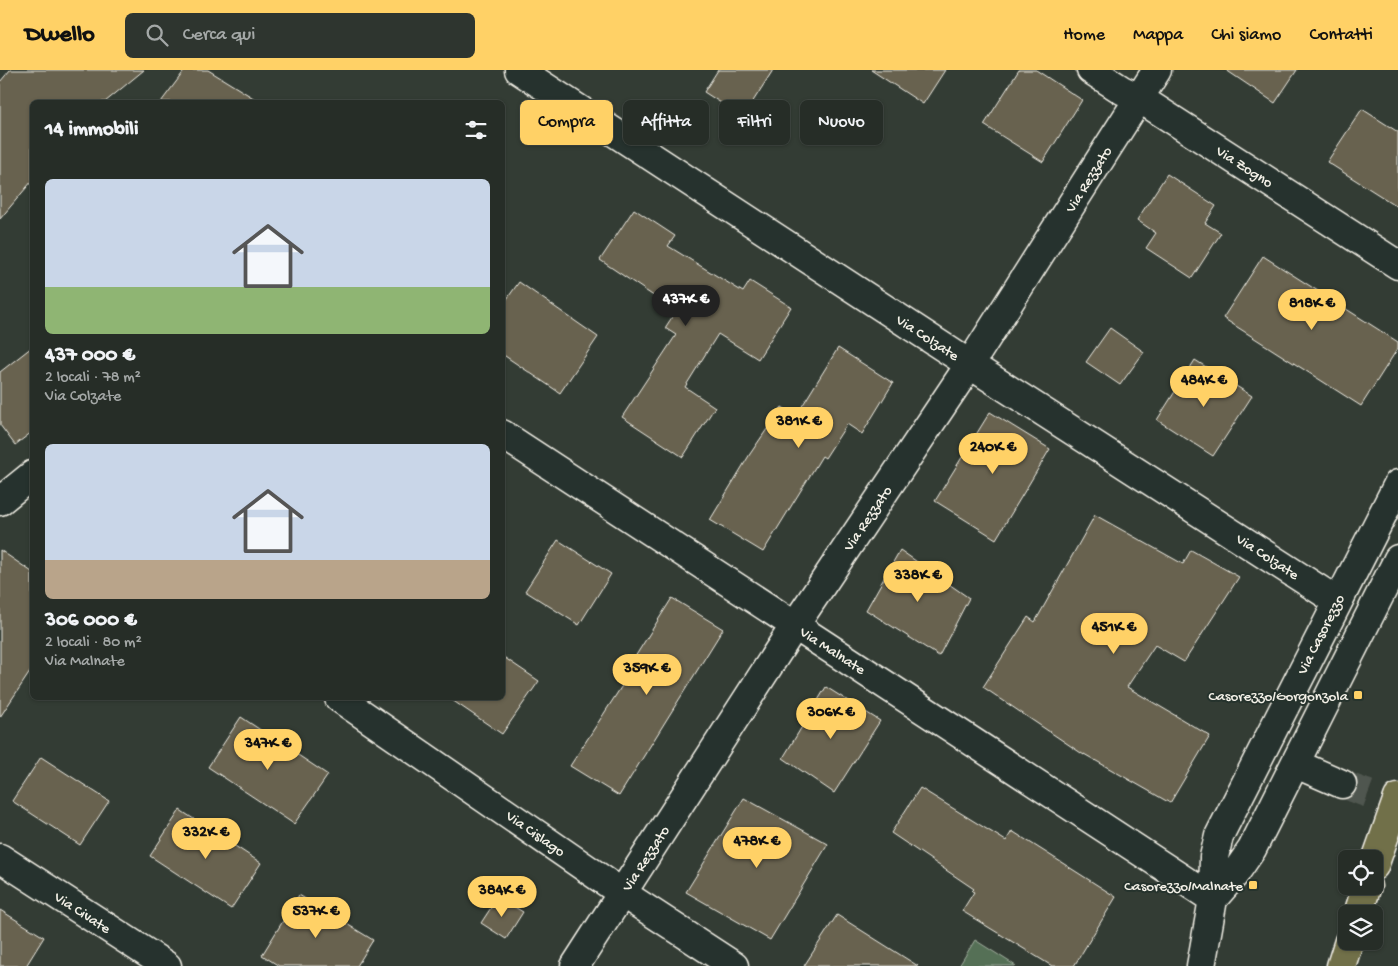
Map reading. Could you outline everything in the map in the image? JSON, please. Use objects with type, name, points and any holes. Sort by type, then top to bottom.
[{"type":"highway","points":[[1380,850],[1398,798]]},
{"type":"highway","points":[[1341,966],[1346,950]]},
{"type":"street","name":"Via Colzate","points":[[520,70],[1337,601]]},
{"type":"street","name":"Via Zogno","points":[[1091,70],[1122,90],[1139,98],[1398,265]]},
{"type":"street","name":"Via Rezzato","points":[[575,966],[795,625],[970,364],[1157,70]]},
{"type":"street","name":"Via Malnate","points":[[505,436],[1213,899]]},
{"type":"street","points":[[0,501],[30,480]]},
{"type":"street","name":"Via Casorezzo","points":[[1201,966],[1213,899],[1214,857],[1220,831],[1398,484]]},
{"type":"street","points":[[1213,899],[1234,875],[1252,849],[1398,559]]},
{"type":"street","name":"Via Cislago","points":[[342,700],[622,894],[734,966]]},
{"type":"street","points":[[1296,764],[1342,784]]},
{"type":"street","name":"Via Civate","points":[[0,858],[167,966]]},
{"type":"green space","points":[[975,940],[1016,966],[959,966]]},
{"type":"building","points":[[10,70],[144,70],[107,100],[30,100],[30,183],[0,219],[0,82]]},
{"type":"building","points":[[185,70],[208,70],[257,100],[162,100]]},
{"type":"building","points":[[718,70],[773,70],[754,100],[719,100],[719,102],[704,92]]},
{"type":"building","points":[[871,70],[945,70],[923,104]]},
{"type":"building","points":[[1019,70],[1036,70],[1082,100],[1043,162],[984,125]]},
{"type":"building","points":[[1226,70],[1297,70],[1275,103]]},
{"type":"building","points":[[1362,109],[1398,132],[1398,207],[1327,162]]},
{"type":"building","points":[[1167,174],[1216,206],[1205,223],[1221,233],[1192,278],[1146,248],[1156,233],[1137,220]]},
{"type":"building","points":[[634,209],[675,236],[668,246],[743,292],[750,281],[791,307],[758,359],[718,334],[685,387],[715,407],[683,457],[622,417],[676,335],[665,328],[676,311],[600,260]]},
{"type":"building","points":[[1263,256],[1398,342],[1398,348],[1361,406],[1223,318]]},
{"type":"building","points":[[519,282],[598,337],[560,393],[505,356],[505,302]]},
{"type":"building","points":[[1110,328],[1144,352],[1120,385],[1086,362]]},
{"type":"building","points":[[838,348],[893,383],[862,434],[847,424],[825,458],[822,456],[763,552],[710,520],[750,454],[782,407],[796,416]]},
{"type":"building","points":[[30,349],[30,434],[15,445],[0,425],[0,372]]},
{"type":"building","points":[[1195,360],[1252,396],[1213,456],[1157,420]]},
{"type":"building","points":[[990,412],[1050,449],[996,539],[935,501]]},
{"type":"building","points":[[1095,515],[1183,564],[1191,550],[1239,577],[1184,662],[1155,645],[1127,687],[1210,736],[1170,803],[1084,755],[983,687],[1028,617],[1035,622]]},
{"type":"building","points":[[558,540],[611,574],[579,625],[525,591]]},
{"type":"building","points":[[0,550],[30,571],[30,672],[0,717]]},
{"type":"building","points":[[900,550],[969,598],[939,656],[866,610]]},
{"type":"building","points":[[672,598],[723,629],[619,796],[570,766],[627,678],[623,676]]},
{"type":"building","points":[[505,658],[539,681],[502,734],[452,700],[505,700]]},
{"type":"building","points":[[826,687],[880,721],[834,793],[783,758]]},
{"type":"building","points":[[241,717],[328,775],[294,824],[208,767]]},
{"type":"building","points":[[41,757],[109,801],[80,845],[12,801]]},
{"type":"building","points":[[920,788],[1006,841],[1012,831],[1116,897],[1074,966],[1052,966],[962,911],[974,889],[891,833]]},
{"type":"building","points":[[744,798],[828,844],[770,940],[686,892]]},
{"type":"building","points":[[180,810],[261,863],[231,909],[150,856]]},
{"type":"building","points":[[299,895],[373,940],[357,966],[279,966],[262,955]]},
{"type":"building","points":[[498,897],[523,912],[506,939],[481,923]]},
{"type":"building","points":[[0,910],[44,937],[26,966],[0,966]]},
{"type":"building","points":[[837,915],[918,966],[804,966]]},
{"type":"tunnel","points":[[1342,784],[1398,805]]},
{"type":"place","name":"Casorezzo/Gorgonzola","points":[[1358,695]]},
{"type":"place","name":"Casorezzo/Malnate","points":[[1253,885]]}]
